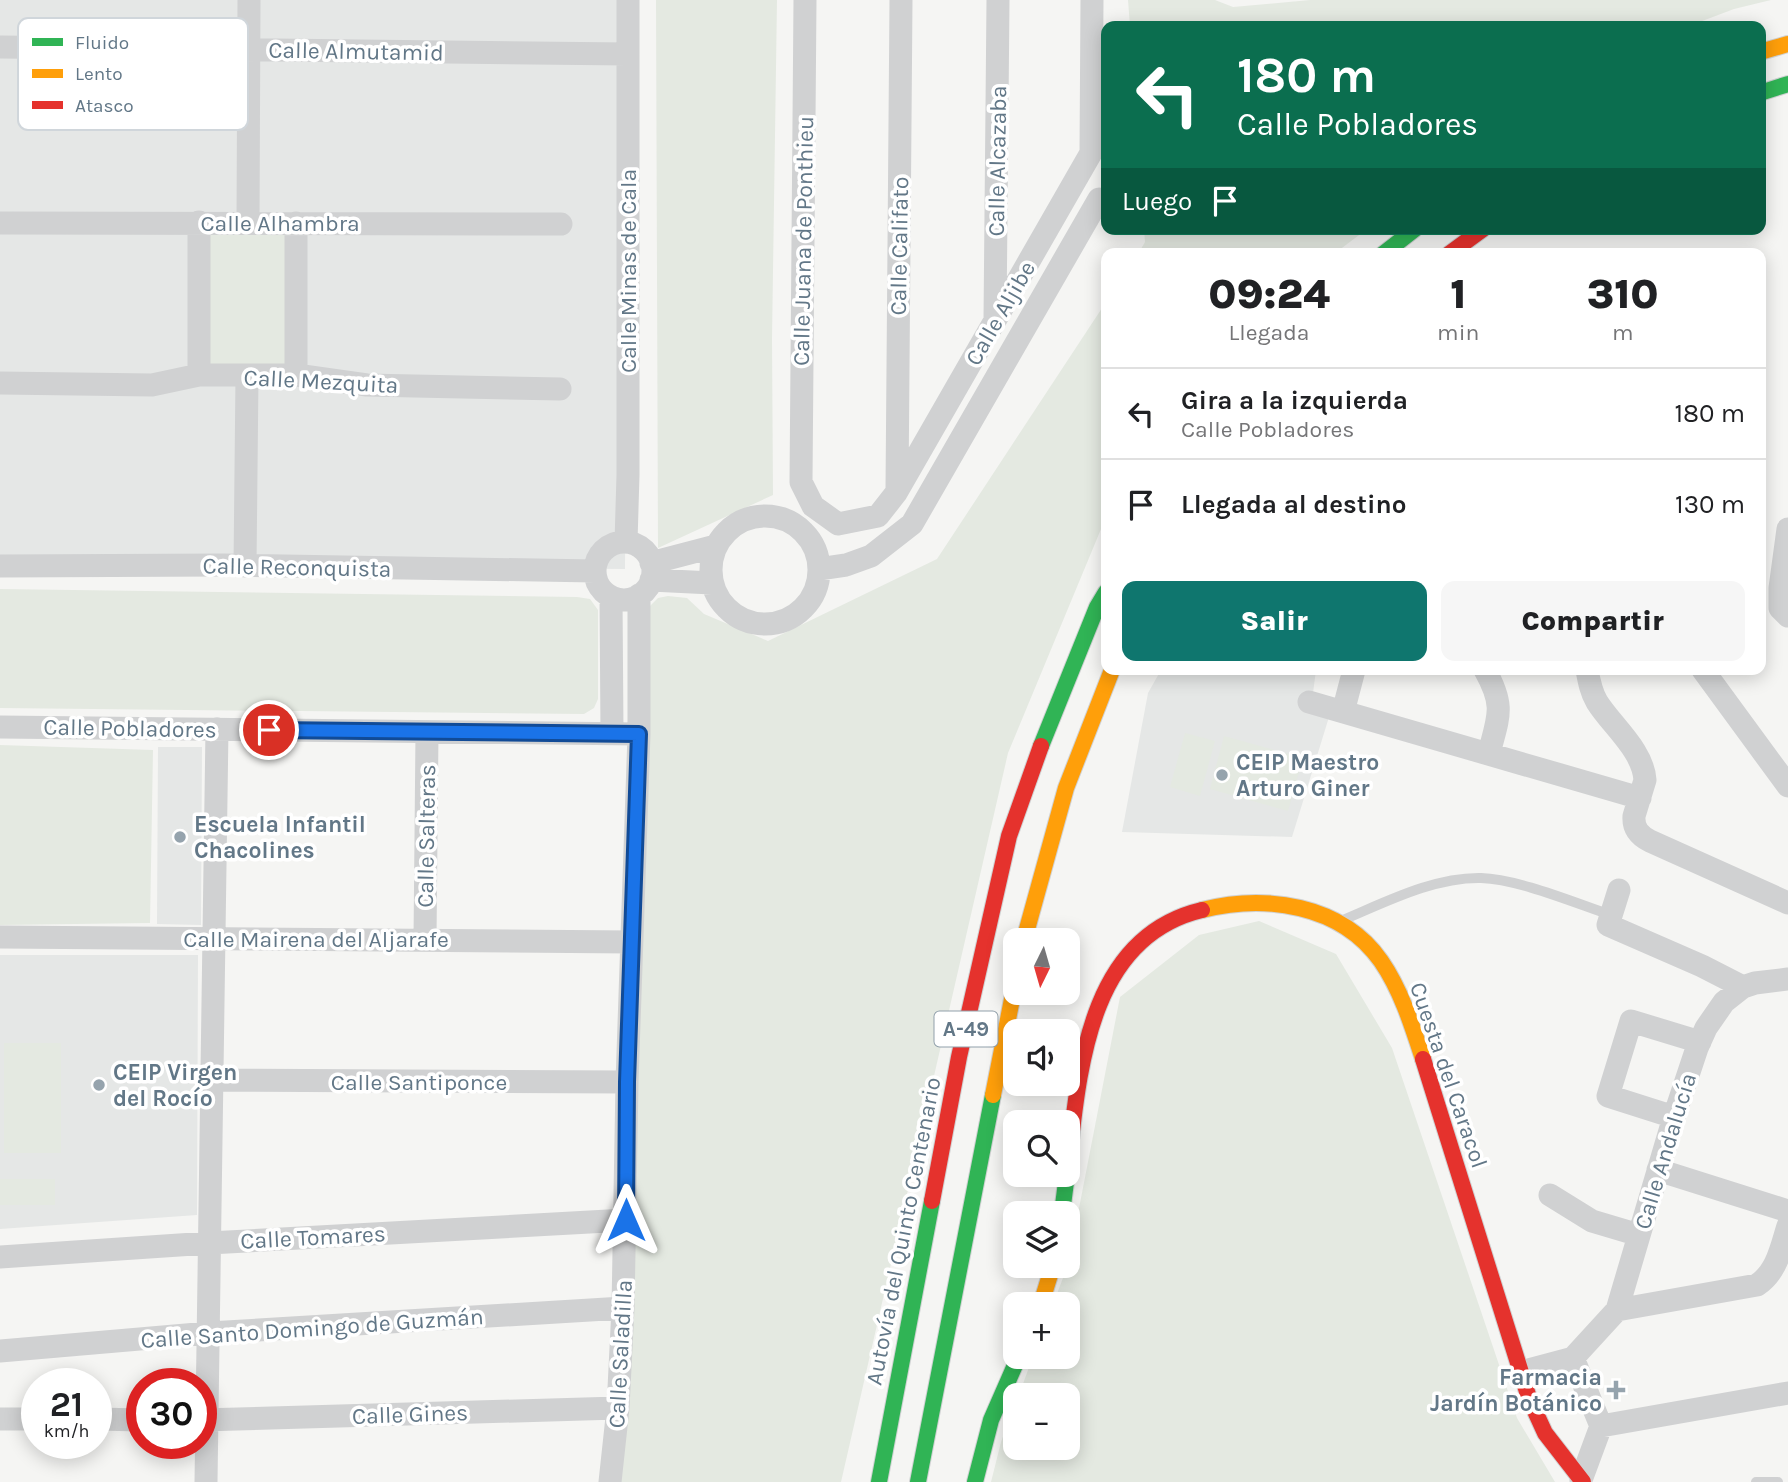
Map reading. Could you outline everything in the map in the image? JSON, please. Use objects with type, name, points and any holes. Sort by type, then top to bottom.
[{"type":"main road","points":[[1766,50],[1788,44]]},
{"type":"main road","points":[[1766,91],[1788,84]]},
{"type":"main road","points":[[1391,248],[1407,235]]},
{"type":"main road","points":[[1457,248],[1475,235]]},
{"type":"main road","name":"Autovía del Quinto Centenario","points":[[879,1482],[959,1057],[1009,836],[1050,721],[1101,600]]},
{"type":"main road","points":[[1027,928],[1066,788],[1110,675]]},
{"type":"main road","name":"Cuesta del Caracol","points":[[1075,1110],[1079,1075],[1095,1012],[1109,982],[1127,954],[1155,928],[1189,913],[1220,904],[1261,901],[1301,907],[1337,922],[1359,938],[1378,957],[1397,989],[1443,1117],[1521,1372],[1541,1425],[1582,1482]]},
{"type":"main road","name":"A-49","points":[[918,1482],[1011,1005]]},
{"type":"main road","points":[[975,1482],[991,1420],[1013,1369]]},
{"type":"street","points":[[248,222],[249,0]]},
{"type":"street","name":"Calle Minas de Cala","points":[[626,542],[628,0]]},
{"type":"street","name":"Calle Juana de Ponthieu","points":[[801,482],[805,0]]},
{"type":"street","name":"Calle Califato","points":[[897,493],[901,0]]},
{"type":"street","name":"Calle Alcazaba","points":[[995,322],[998,0]]},
{"type":"street","name":"Calle Aljibe","points":[[801,482],[813,506],[838,524],[878,516],[897,493],[1091,153],[1092,0]]},
{"type":"street","name":"Calle Almutamid","points":[[0,47],[18,47]]},
{"type":"street","name":"Calle Almutamid","points":[[249,49],[628,54]]},
{"type":"street","points":[[819,569],[846,565],[871,556],[912,524],[1099,199]]},
{"type":"street","points":[[199,222],[199,375]]},
{"type":"street","name":"Calle Alhambra","points":[[0,223],[561,224]]},
{"type":"street","points":[[296,223],[296,375]]},
{"type":"street","name":"Calle Mezquita","points":[[0,383],[152,385],[199,375],[296,375],[367,385],[560,389]]},
{"type":"street","points":[[245,566],[247,376]]},
{"type":"street","points":[[758,517],[776,517],[793,524],[806,536],[815,551],[819,569],[809,602],[796,614],[780,622],[763,624],[746,621],[730,612],[719,599],[712,583],[711,564],[716,546],[726,532],[741,522],[758,517]]},
{"type":"street","points":[[1788,529],[1779,600],[1780,608],[1788,616]]},
{"type":"street","points":[[647,579],[642,548],[626,542],[616,543],[601,553],[595,571],[599,586],[611,597],[620,600],[647,579],[716,546]]},
{"type":"street","name":"Calle Reconquista","points":[[0,566],[595,571]]},
{"type":"street","points":[[647,579],[712,583]]},
{"type":"street","name":"Calle Saladilla","points":[[610,1482],[618,1408],[623,1308],[631,942],[647,579]]},
{"type":"street","points":[[611,597],[612,733]]},
{"type":"street","points":[[1343,712],[1353,675]]},
{"type":"street","points":[[1487,675],[1499,700],[1489,753]]},
{"type":"street","points":[[1588,675],[1595,700],[1642,765],[1645,780],[1634,822],[1638,832],[1645,838],[1788,903]]},
{"type":"street","points":[[1707,675],[1788,786]]},
{"type":"street","points":[[1309,702],[1640,798]]},
{"type":"street","name":"Calle Pobladores","points":[[0,727],[639,734]]},
{"type":"street","points":[[207,1368],[217,729]]},
{"type":"street","name":"Calle Salteras","points":[[425,940],[427,732]]},
{"type":"street","points":[[1619,890],[1609,920],[1743,987],[1788,979]]},
{"type":"street","name":"Calle Mairena del Aljarafe","points":[[0,937],[631,942]]},
{"type":"street","name":"Calle Andalucía","points":[[1573,1358],[1616,1310],[1674,1117],[1700,1042],[1724,1002],[1743,987]]},
{"type":"street","points":[[1674,1117],[1608,1096],[1631,1021],[1700,1042]]},
{"type":"street","name":"Calle Santiponce","points":[[212,1080],[627,1082]]},
{"type":"street","points":[[1658,1170],[1788,1211]]},
{"type":"street","points":[[1550,1195],[1592,1221],[1639,1235]]},
{"type":"street","name":"Calle Tomares","points":[[0,1257],[626,1220]]},
{"type":"street","points":[[1616,1310],[1757,1285],[1765,1280],[1774,1267],[1788,1226]]},
{"type":"street","name":"Calle Santo Domingo de Guzmán","points":[[0,1351],[209,1333],[623,1308]]},
{"type":"street","points":[[1521,1372],[1573,1358],[1601,1426],[1582,1482]]},
{"type":"street","points":[[1601,1426],[1788,1393]]},
{"type":"street","name":"Calle Gines","points":[[217,1420],[618,1408]]},
{"type":"street","points":[[0,1419],[21,1419]]},
{"type":"street","points":[[205,1459],[206,1482]]},
{"type":"lane","points":[[1337,922],[1397,897],[1432,886],[1474,878],[1515,884],[1609,920]]},
{"type":"lane","points":[[1755,1482],[1778,1482]]},
{"type":"shaded area","points":[[0,0],[628,0],[625,569],[0,563]]},
{"type":"shaded area","points":[[656,0],[777,0],[772,339],[773,495],[658,548]]},
{"type":"shaded area","points":[[1128,0],[1215,0],[1233,7],[1310,0],[1771,0],[1734,9],[1702,21],[1130,21]]},
{"type":"shaded area","points":[[206,227],[289,228],[289,367],[206,368]]},
{"type":"shaded area","points":[[1144,235],[1359,235],[1342,248],[1142,248]]},
{"type":"shaded area","points":[[1101,310],[1101,529],[1008,753],[841,1482],[615,1482],[650,606],[658,598],[687,598],[704,614],[768,641],[937,559]]},
{"type":"shaded area","points":[[0,589],[590,599],[598,610],[598,699],[594,708],[584,714],[0,708]]},
{"type":"shaded area","name":"CEIP Maestro Arturo Giner","points":[[1158,675],[1315,675],[1313,693],[1329,717],[1292,837],[1122,832],[1148,693]]},
{"type":"shaded area","points":[[1185,733],[1215,741],[1200,796],[1170,787]]},
{"type":"shaded area","points":[[1224,736],[1303,758],[1288,811],[1210,789]]},
{"type":"shaded area","points":[[0,745],[153,750],[150,923],[0,925]]},
{"type":"shaded area","name":"Escuela Infantil Chacolines","points":[[158,747],[202,747],[201,925],[157,924]]},
{"type":"shaded area","points":[[1259,921],[1336,954],[1392,1048],[1517,1418],[1555,1482],[991,1482],[1003,1437],[1003,1460],[1080,1460],[1080,1383],[1023,1383],[1028,1369],[1080,1369],[1080,1292],[1058,1292],[1063,1278],[1080,1278],[1080,1203],[1120,997],[1199,935]]},
{"type":"shaded area","name":"CEIP Virgen del Rocío","points":[[0,955],[198,955],[197,1215],[0,1229]]},
{"type":"shaded area","points":[[4,1043],[61,1043],[61,1153],[4,1153]]},
{"type":"shaded area","points":[[0,1179],[55,1179],[55,1205],[0,1205]]},
{"type":"traffic: fast","points":[[1766,91],[1788,84]]},
{"type":"traffic: fast","points":[[1391,248],[1407,235]]},
{"type":"traffic: fast","points":[[1041,746],[1101,600]]},
{"type":"traffic: fast","points":[[918,1482],[993,1095]]},
{"type":"traffic: fast","points":[[1064,1201],[1065,1187]]},
{"type":"traffic: fast","points":[[879,1482],[932,1201]]},
{"type":"traffic: fast","points":[[975,1482],[991,1420],[1013,1369]]},
{"type":"traffic: slow","points":[[1766,50],[1788,44]]},
{"type":"traffic: slow","points":[[1027,928],[1066,788],[1110,675]]},
{"type":"traffic: slow","points":[[1202,910],[1226,905],[1276,904],[1300,908],[1345,927],[1364,942],[1388,972],[1405,1008],[1423,1059]]},
{"type":"traffic: slow","points":[[993,1095],[1011,1005]]},
{"type":"traffic: slow","points":[[1045,1292],[1049,1278]]},
{"type":"traffic: jam","points":[[1457,248],[1475,235]]},
{"type":"traffic: jam","points":[[932,1201],[959,1057],[1009,836],[1041,746]]},
{"type":"traffic: jam","points":[[1075,1110],[1085,1050],[1096,1012],[1112,978],[1135,948],[1164,925],[1202,910]]},
{"type":"traffic: jam","points":[[1423,1059],[1529,1398],[1545,1433],[1583,1482]]},
{"type":"place","name":"CEIP Maestro Arturo Giner","points":[[1222,775]]},
{"type":"place","name":"Escuela Infantil Chacolines","points":[[180,837]]},
{"type":"place","name":"CEIP Virgen del Rocío","points":[[99,1085]]},
{"type":"place","name":"Farmacia Jardín Botánico","points":[[1616,1390]]},
{"type":"route","points":[[269,730],[639,734],[627,1082],[626,1220]]}]
